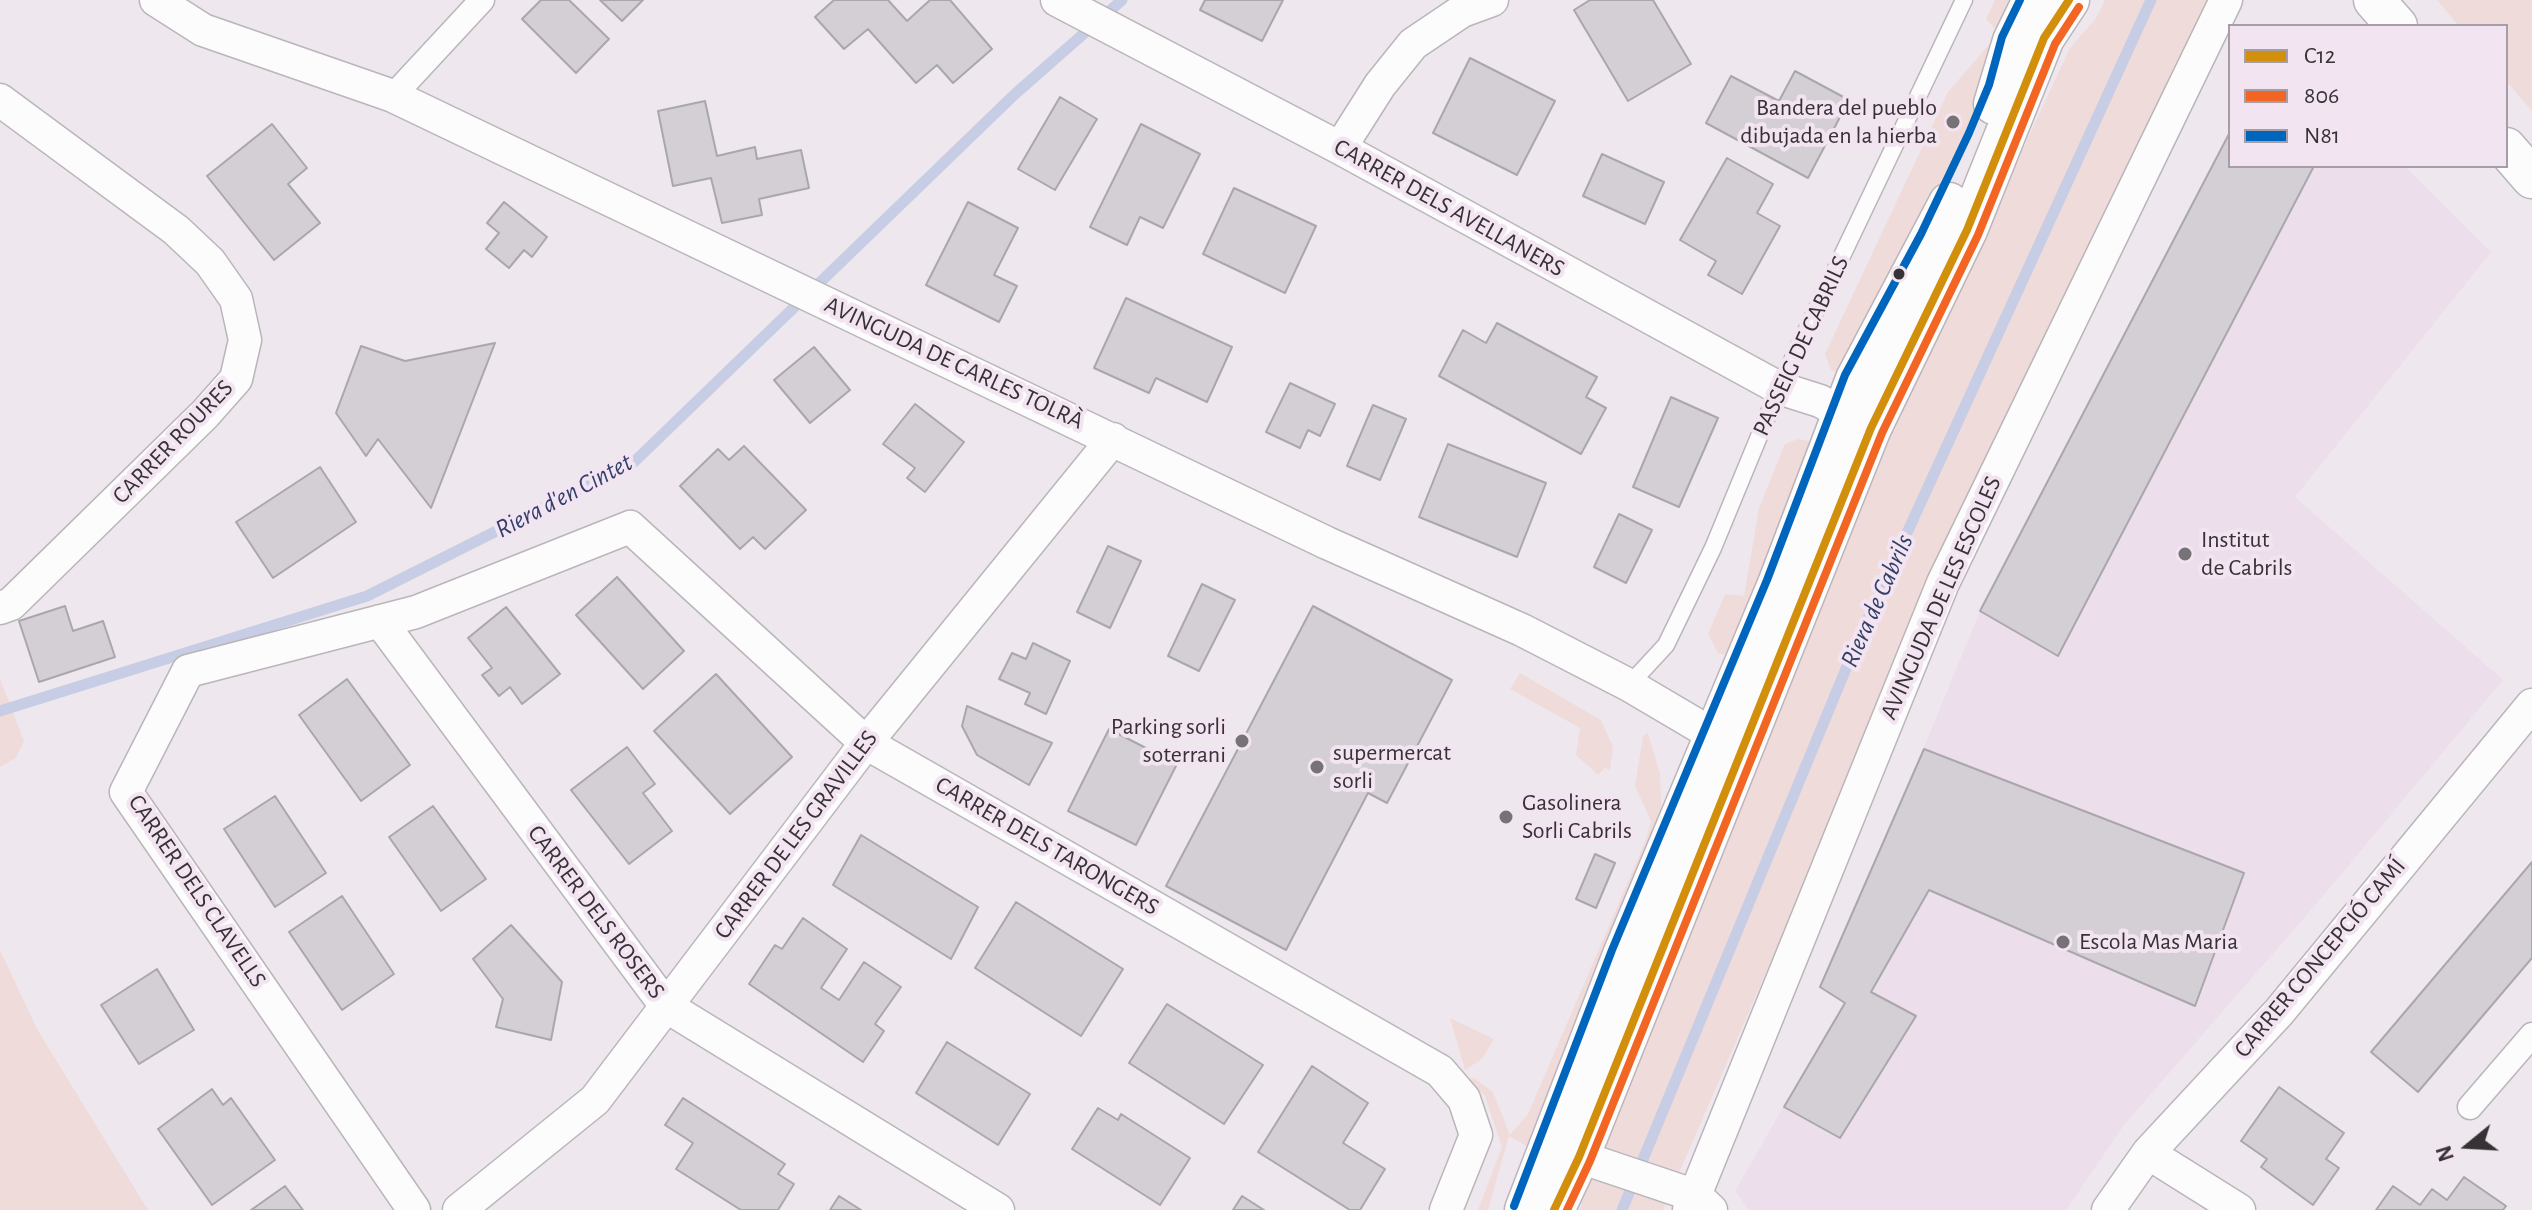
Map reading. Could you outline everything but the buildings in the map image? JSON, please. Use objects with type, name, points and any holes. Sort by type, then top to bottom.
[{"type":"street","name":"AVINGUDA DE CARLES TOLRÀ","points":[[156,0],[203,30],[393,96],[1327,543],[1522,630],[1629,685],[1727,743]]},
{"type":"street","points":[[393,96],[482,0]]},
{"type":"street","name":"CARRER DELS AVELLANERS","points":[[1057,0],[1340,148],[1779,388],[1842,413]]},
{"type":"street","points":[[1340,148],[1380,85],[1413,44],[1462,11],[1492,0]]},
{"type":"street","points":[[1554,1210],[1727,743],[1778,584],[1842,413],[1856,379],[1932,239],[1980,138],[2000,89],[2013,41],[2033,0]]},
{"type":"street","points":[[1727,743],[1871,428],[1967,230],[2044,38],[2069,0]]},
{"type":"street","name":"AVINGUDA DE LES ESCOLES","points":[[1692,1201],[1943,583],[2226,0]]},
{"type":"street","points":[[2374,0],[2395,24]]},
{"type":"street","name":"CARRER ROURES","points":[[0,100],[176,230],[210,262],[236,299],[245,340],[236,379],[205,414],[11,604],[0,608]]},
{"type":"street","points":[[2508,150],[2532,178]]},
{"type":"street","name":"CARRER DE LES GRAVILLES","points":[[459,1210],[595,1100],[866,743],[1113,439]]},
{"type":"street","name":"CARRER DELS TARONGERS","points":[[630,527],[866,743],[1440,1071],[1464,1099],[1476,1135],[1446,1210]]},
{"type":"street","name":"CARRER DELS CLAVELLS","points":[[414,1210],[126,792],[188,671],[416,612],[630,527]]},
{"type":"street","name":"CARRER DELS ROSERS","points":[[380,621],[666,1006],[998,1210]]},
{"type":"street","name":"CARRER CONCEPCIÓ CAMÍ","points":[[2108,1210],[2148,1153],[2279,1012],[2532,705]]},
{"type":"street","points":[[2470,1107],[2532,1035]]},
{"type":"street","points":[[2148,1153],[2239,1210]]},
{"type":"street","points":[[1574,1155],[1692,1201]]},
{"type":"street","points":[[1525,1210],[1574,1155]]},
{"type":"lane","name":"PASSEIG DE CABRILS","points":[[1629,685],[1666,645],[1713,548],[1779,388],[1964,0]]},
{"type":"shaded area","points":[[1995,0],[2019,0],[1952,178],[1858,365],[1846,375],[1831,370],[1825,354],[1948,92],[1999,33],[1986,19]]},
{"type":"shaded area","points":[[2105,0],[2211,0],[1935,583],[1663,1210],[1579,1210],[1850,520],[2070,48],[2096,18]]},
{"type":"shaded area","points":[[2437,0],[2532,0],[2532,111],[2508,83],[2508,24],[2457,24]]},
{"type":"shaded area","points":[[2228,136],[2228,168],[2407,168],[2491,252],[2295,497],[2503,680],[2324,895],[2124,1125],[2066,1210],[1749,1210],[1735,1191],[1846,998],[1824,990],[1980,611]]},
{"type":"shaded area","points":[[1798,439],[1809,441],[1818,449],[1729,656],[1718,653],[1708,634],[1725,594],[1744,596],[1759,508],[1785,444]]},
{"type":"shaded area","points":[[1520,673],[1601,720],[1613,747],[1610,770],[1605,768],[1598,775],[1576,755],[1580,728],[1510,689]]},
{"type":"shaded area","points":[[0,679],[24,741],[16,758],[0,767]]},
{"type":"shaded area","points":[[1648,733],[1660,774],[1662,826],[1535,1151],[1509,1136],[1488,1210],[1478,1210],[1502,1147],[1485,1096],[1468,1079],[1474,1078],[1493,1092],[1510,1135],[1528,1114],[1645,842],[1651,821],[1635,786],[1643,736]]},
{"type":"shaded area","points":[[0,950],[37,1029],[148,1210],[0,1210]]},
{"type":"shaded area","points":[[1450,1018],[1494,1039],[1482,1059],[1465,1070]]},
{"type":"waterway","name":"Riera d'en Cintet","points":[[0,711],[367,596],[634,462],[1015,94],[1122,0]]},
{"type":"waterway","name":"Riera de Cabrils","points":[[1622,1210],[1857,642],[2151,0]]},
{"type":"transit line","name":"N81","points":[[1514,1206],[1612,950],[1767,580],[1845,375],[1921,234],[1969,133],[1989,85],[2002,37],[2020,0]]},
{"type":"transit line","name":"C12","points":[[1554,1210],[1579,1157],[1871,428],[1967,230],[2044,38],[2069,0]]},
{"type":"transit line","name":"806","points":[[1567,1210],[1590,1161],[1882,433],[1978,235],[2055,44],[2079,7]]},
{"type":"place","name":"Bandera del pueblo dibujada en la hierba","points":[[1953,122]]},
{"type":"place","name":"Institut de Cabrils","points":[[2185,554]]},
{"type":"place","name":"Parking sorli soterrani","points":[[1242,741]]},
{"type":"place","name":"supermercat sorli","points":[[1317,767]]},
{"type":"place","name":"Gasolinera Sorli Cabrils","points":[[1506,817]]},
{"type":"place","name":"Escola Mas Maria","points":[[2063,942]]}]
